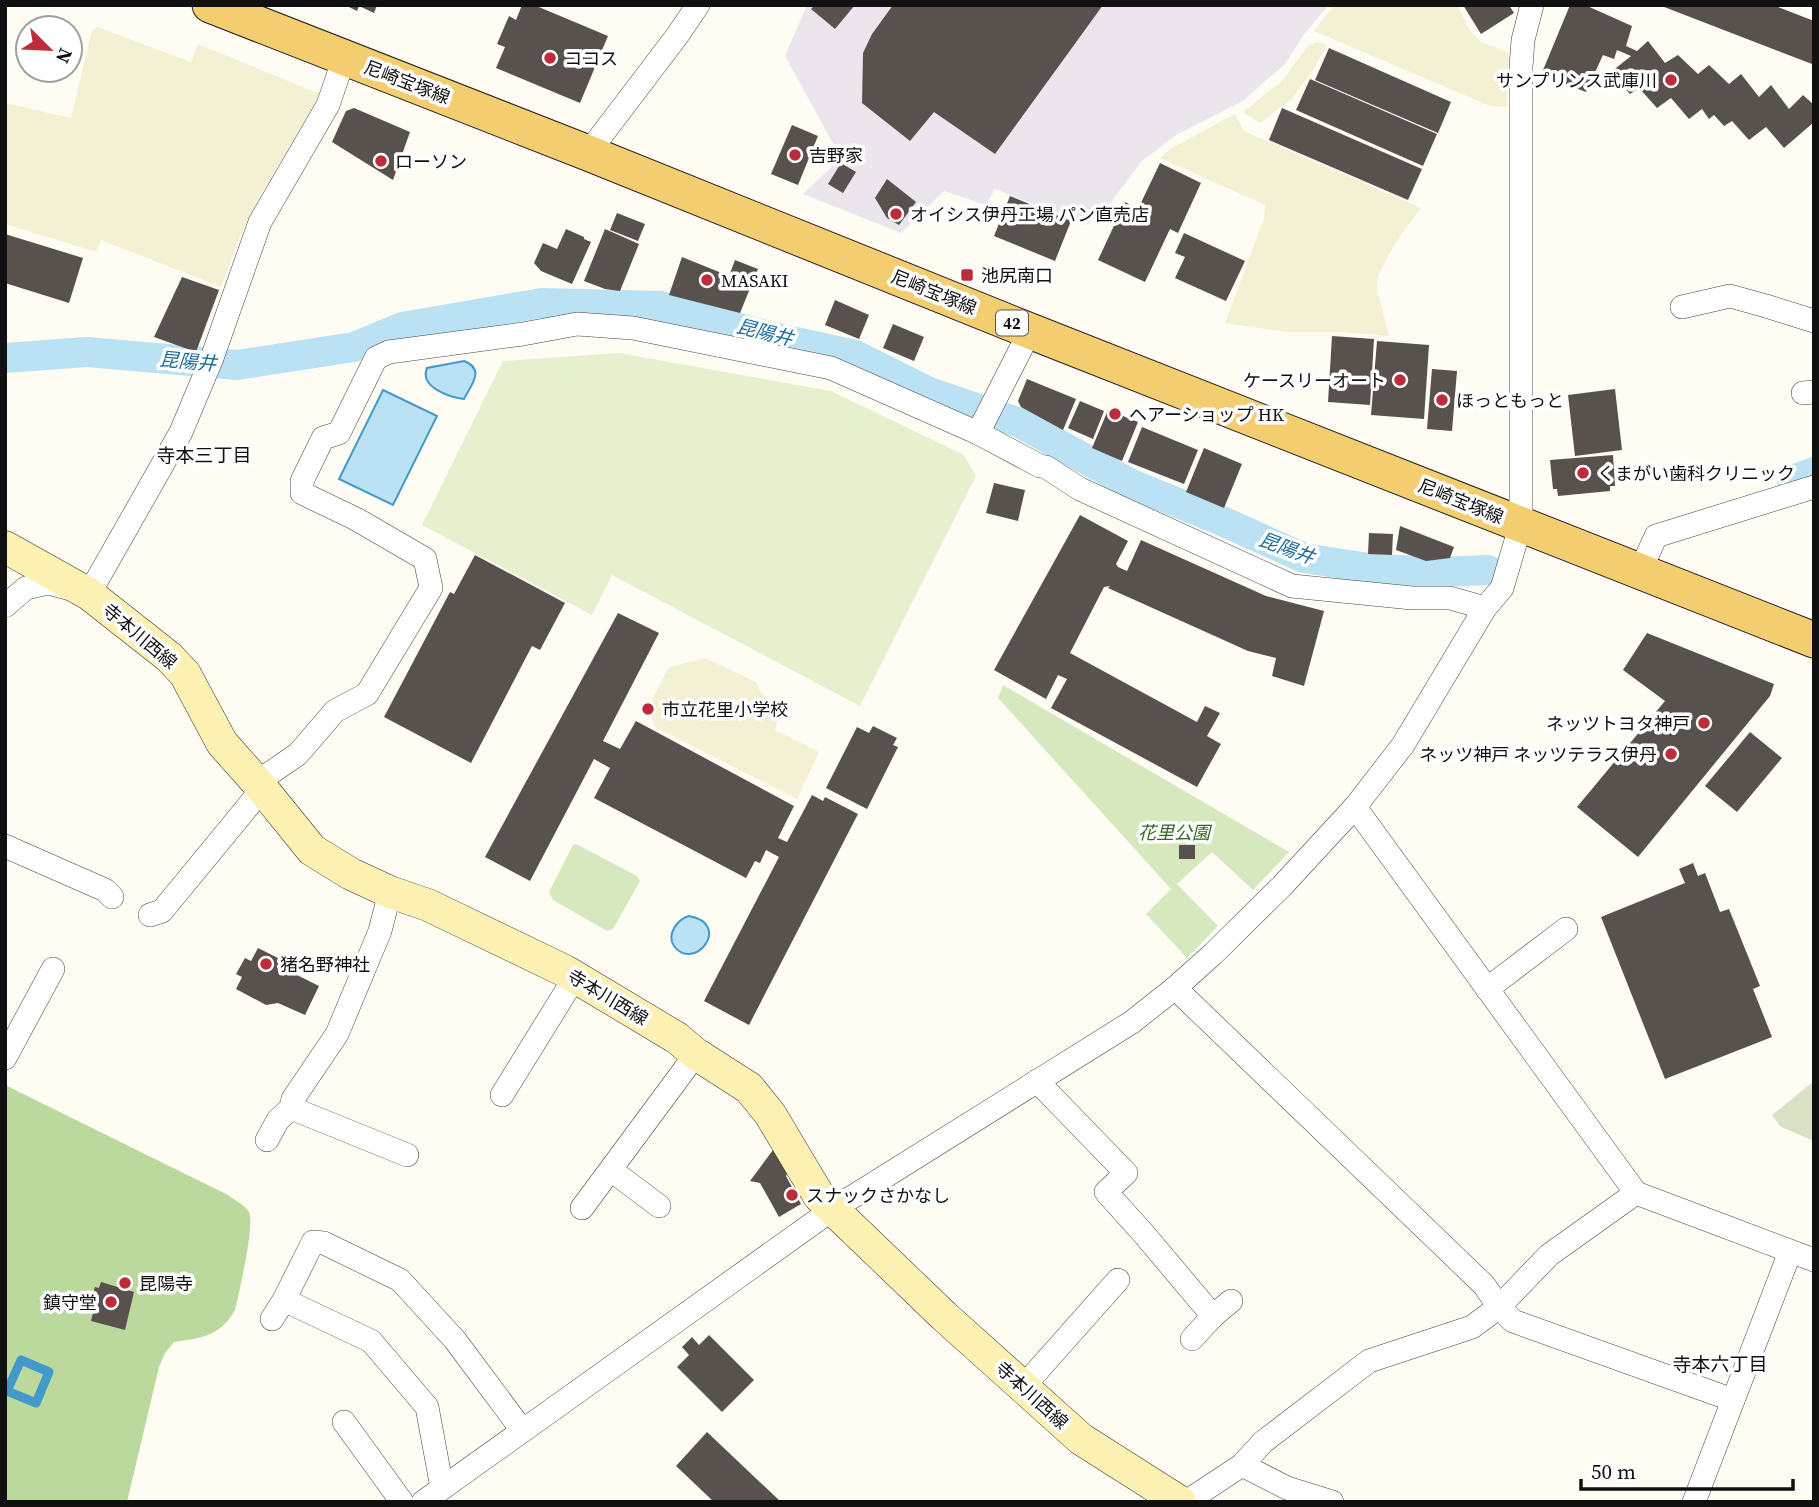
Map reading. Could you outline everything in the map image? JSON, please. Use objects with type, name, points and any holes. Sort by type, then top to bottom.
[{"type":"main road","name":"尼崎宝塚線","points":[[210,5],[1814,640]]},
{"type":"main road","name":"寺本川西線","points":[[5,547],[89,594],[169,657],[185,674],[222,743],[312,850],[351,874],[390,892],[428,905],[565,971],[677,1038],[696,1054],[749,1088],[770,1114],[819,1196],[944,1316],[1081,1439],[1180,1502]]},
{"type":"street","points":[[588,153],[698,5]]},
{"type":"street","points":[[423,1502],[833,1209],[1132,1022],[1175,988],[1282,886],[1355,807],[1403,745],[1485,608],[1502,588],[1521,524],[1521,67],[1523,40],[1532,5]]},
{"type":"street","points":[[5,606],[26,588],[48,583],[89,594],[181,432],[209,366],[260,222],[328,105],[344,58]]},
{"type":"street","points":[[1682,307],[1720,290],[1730,296],[1814,321]]},
{"type":"street","points":[[150,915],[162,911],[254,799],[267,776],[298,754],[335,710],[367,694],[431,588],[425,559],[356,519],[302,493],[302,481],[323,438],[340,433],[376,358],[389,352],[577,324],[634,328],[831,368],[979,431],[1080,489],[1292,586],[1412,598],[1450,598],[1485,608]]},
{"type":"street","points":[[979,431],[1030,331]]},
{"type":"street","points":[[1640,571],[1656,536],[1814,487]]},
{"type":"street","points":[[1355,807],[1636,1193],[1814,1260]]},
{"type":"street","points":[[5,846],[105,890],[112,897]]},
{"type":"street","points":[[267,1140],[278,1120],[291,1108],[292,1100],[337,1034],[380,932],[390,892]]},
{"type":"street","points":[[1487,989],[1566,929]]},
{"type":"street","points":[[5,1058],[53,969]]},
{"type":"street","points":[[502,1095],[575,977]]},
{"type":"street","points":[[1175,988],[1484,1285],[1499,1307],[1513,1321],[1733,1400]]},
{"type":"street","points":[[582,1208],[696,1054]]},
{"type":"street","points":[[1037,1082],[1126,1173],[1099,1198],[1143,1233],[1222,1309],[1192,1339]]},
{"type":"street","points":[[291,1108],[407,1155]]},
{"type":"street","points":[[611,1170],[659,1206]]},
{"type":"street","points":[[1186,1502],[1242,1465],[1263,1442],[1369,1361],[1472,1327],[1499,1307],[1549,1255],[1636,1193]]},
{"type":"street","points":[[442,1488],[426,1407],[372,1341],[278,1309],[313,1242],[324,1242],[400,1280],[455,1340],[522,1430]]},
{"type":"street","points":[[1694,1502],[1790,1252]]},
{"type":"street","points":[[1023,1387],[1118,1280]]},
{"type":"street","points":[[344,1422],[402,1502]]},
{"type":"street","points":[[1242,1465],[1287,1488],[1332,1502]]},
{"type":"shaded area","points":[[807,5],[1329,5],[1305,33],[1286,63],[1243,101],[1176,135],[1141,162],[1109,205],[1087,225],[995,189],[986,205],[944,191],[901,233],[803,194],[841,158],[785,56]]},
{"type":"shaded area","points":[[1334,5],[1457,5],[1469,29],[1481,42],[1509,53],[1507,107],[1490,106],[1314,31]]},
{"type":"shaded area","points":[[97,27],[191,62],[198,44],[320,94],[256,203],[221,287],[101,240],[96,252],[5,224],[5,103],[71,118],[79,84],[84,84],[84,64],[92,30]]},
{"type":"shaded area","points":[[1318,42],[1327,45],[1292,99],[1260,123],[1243,112],[1281,82],[1308,46]]},
{"type":"shaded area","points":[[1235,114],[1244,131],[1421,208],[1397,240],[1378,276],[1377,289],[1389,336],[1341,332],[1287,332],[1225,323],[1264,218],[1265,205],[1160,158],[1170,149]]},
{"type":"shaded area","points":[[705,658],[756,682],[761,693],[781,706],[775,730],[819,752],[797,799],[655,727],[648,708],[669,667]]},
{"type":"green space","points":[[619,353],[831,391],[964,455],[976,476],[860,706],[612,575],[592,615],[422,525],[503,361]]},
{"type":"green space","name":"花里公園","points":[[1003,685],[1289,852],[1253,890],[1212,852],[1177,884],[1218,926],[1187,958],[1146,914],[1171,889],[998,698]]},
{"type":"green space","points":[[576,844],[637,876],[640,881],[613,929],[607,931],[553,900],[549,892],[573,845]]},
{"type":"green space","points":[[1814,1081],[1814,1141],[1781,1127],[1772,1115]]},
{"type":"green space","name":"昆陽寺","points":[[5,1085],[228,1195],[249,1212],[248,1244],[235,1310],[216,1330],[202,1337],[174,1342],[165,1353],[159,1367],[127,1502],[5,1502]]},
{"type":"water","points":[[464,361],[474,368],[475,377],[464,399],[437,390],[427,381],[427,368]]},
{"type":"water","points":[[383,390],[437,416],[393,505],[339,479]]},
{"type":"water","points":[[689,916],[702,921],[708,928],[709,936],[706,944],[691,954],[682,953],[674,946],[671,937],[677,924]]},
{"type":"building","points":[[345,5],[377,5],[374,13],[359,6],[357,11]]},
{"type":"building","name":"ココス","points":[[522,5],[534,5],[608,36],[580,103],[496,68],[505,47],[497,44],[509,16],[516,20]]},
{"type":"building","points":[[815,5],[855,5],[835,29],[811,9]]},
{"type":"building","points":[[893,5],[1103,5],[995,154],[934,112],[910,141],[862,103],[863,53],[872,34]]},
{"type":"building","points":[[1463,5],[1509,5],[1514,13],[1481,34]]},
{"type":"building","name":"サンプリンス武庫川","points":[[1570,5],[1585,5],[1632,26],[1626,46],[1637,51],[1648,41],[1665,63],[1678,55],[1698,74],[1709,65],[1729,84],[1741,74],[1759,97],[1771,85],[1789,109],[1803,95],[1814,105],[1814,122],[1784,148],[1766,127],[1749,140],[1732,121],[1724,126],[1714,115],[1709,119],[1702,109],[1689,119],[1671,98],[1657,108],[1639,88],[1630,94],[1611,72],[1631,56],[1617,50],[1614,59],[1603,55],[1586,92],[1541,75]]},
{"type":"building","points":[[1659,5],[1773,5],[1814,21],[1814,59],[1812,64]]},
{"type":"building","points":[[1329,48],[1451,102],[1438,133],[1315,80]]},
{"type":"building","points":[[1310,79],[1437,134],[1423,166],[1296,110]]},
{"type":"building","name":"ローソン","points":[[354,108],[410,132],[393,180],[332,142],[346,111]]},
{"type":"building","points":[[1282,108],[1422,169],[1408,200],[1269,140]]},
{"type":"building","name":"吉野家","points":[[792,125],[818,136],[798,185],[771,174]]},
{"type":"building","points":[[841,163],[856,172],[843,193],[828,184]]},
{"type":"building","points":[[1160,163],[1201,183],[1178,233],[1170,229],[1145,282],[1098,260],[1125,202],[1138,209]]},
{"type":"building","points":[[887,179],[916,202],[899,225],[887,218],[875,198]]},
{"type":"building","points":[[1010,196],[1071,221],[1055,261],[994,236]]},
{"type":"building","points":[[617,213],[645,224],[638,241],[610,230]]},
{"type":"building","points":[[566,229],[591,242],[572,284],[541,271],[534,263],[543,243],[557,249]]},
{"type":"building","points":[[605,229],[639,244],[620,291],[584,281]]},
{"type":"building","points":[[1184,233],[1245,261],[1226,301],[1175,278],[1185,257],[1175,253]]},
{"type":"building","points":[[5,234],[83,258],[69,303],[5,283]]},
{"type":"building","name":"MASAKI","points":[[682,257],[729,276],[735,260],[758,269],[740,313],[669,295]]},
{"type":"building","points":[[182,277],[219,290],[196,352],[154,337]]},
{"type":"building","points":[[835,300],[869,315],[859,339],[825,325]]},
{"type":"building","points":[[893,324],[924,337],[914,361],[883,348]]},
{"type":"building","points":[[1332,336],[1374,339],[1370,405],[1328,402]]},
{"type":"building","name":"ケースリーオート","points":[[1377,341],[1429,345],[1424,419],[1371,415]]},
{"type":"building","name":"ほっともっと","points":[[1432,369],[1457,371],[1452,431],[1427,429]]},
{"type":"building","points":[[1027,379],[1076,399],[1063,430],[1021,407],[1018,401]]},
{"type":"building","points":[[1615,389],[1622,450],[1575,456],[1568,395]]},
{"type":"building","points":[[1080,401],[1104,411],[1093,439],[1068,428]]},
{"type":"building","points":[[1108,410],[1138,422],[1122,461],[1092,448]]},
{"type":"building","points":[[1142,427],[1198,450],[1184,484],[1128,462]]},
{"type":"building","points":[[1204,448],[1242,464],[1224,508],[1186,492]]},
{"type":"building","name":"くまがい歯科クリニック","points":[[1613,455],[1615,486],[1610,486],[1610,491],[1558,496],[1557,489],[1553,489],[1550,460]]},
{"type":"building","points":[[994,483],[1025,490],[1018,521],[986,513]]},
{"type":"building","points":[[1080,515],[1128,541],[1116,564],[1127,571],[1141,540],[1266,596],[1324,611],[1304,686],[1272,676],[1276,658],[1248,651],[1108,588],[1110,586],[1104,587],[1070,653],[1197,722],[1205,706],[1220,713],[1207,736],[1221,744],[1197,787],[1051,708],[1067,679],[1058,675],[1046,699],[994,670]]},
{"type":"building","points":[[1400,526],[1454,547],[1450,558],[1426,561],[1396,550]]},
{"type":"building","points":[[1369,533],[1393,534],[1392,555],[1368,554]]},
{"type":"building","points":[[475,555],[565,603],[540,650],[532,646],[471,763],[384,717],[450,592],[454,594]]},
{"type":"building","points":[[618,613],[659,633],[603,741],[620,749],[636,721],[794,806],[778,838],[787,842],[812,795],[823,801],[825,797],[858,814],[749,1025],[704,1001],[779,857],[766,850],[760,863],[755,861],[746,878],[594,798],[610,768],[594,759],[530,881],[485,857]]},
{"type":"building","name":"ネッツ神戸 ネッツテラス伊丹","points":[[1647,633],[1774,684],[1770,696],[1638,857],[1577,807],[1665,701],[1623,670]]},
{"type":"building","points":[[873,726],[897,738],[893,745],[898,747],[867,809],[826,788],[857,727],[869,733]]},
{"type":"building","points":[[1750,732],[1782,758],[1737,812],[1705,786]]},
{"type":"building","points":[[1179,845],[1195,845],[1195,859],[1179,859]]},
{"type":"building","points":[[1693,863],[1698,876],[1705,873],[1720,912],[1729,909],[1760,986],[1753,989],[1772,1037],[1665,1079],[1601,917],[1685,883],[1679,869]]},
{"type":"building","points":[[258,948],[284,961],[293,973],[319,986],[305,1015],[278,1003],[266,1005],[236,989],[242,977],[236,974],[245,958],[251,961]]},
{"type":"building","points":[[773,1150],[788,1171],[786,1176],[801,1204],[779,1217],[760,1183],[750,1181]]},
{"type":"building","name":"鎮守堂","points":[[101,1282],[134,1292],[125,1330],[91,1321],[93,1313],[88,1312],[95,1287],[99,1288]]},
{"type":"building","points":[[709,1335],[754,1380],[722,1412],[677,1367],[689,1355],[682,1347],[692,1337],[699,1345]]},
{"type":"building","points":[[707,1432],[781,1502],[714,1502],[676,1466]]},
{"type":"waterway","name":"昆陽井","points":[[5,358],[87,352],[237,365],[354,347],[402,327],[542,303],[661,306],[768,336],[855,355],[929,392],[1020,423],[1131,484],[1304,558],[1375,569],[1439,572],[1488,570]]},
{"type":"waterway","name":"昆陽井","points":[[1792,480],[1814,472]]},
{"type":"waterway","points":[[21,1360],[49,1372],[36,1403],[7,1391],[21,1360]]},
{"type":"place","name":"ココス","points":[[550,58]]},
{"type":"place","name":"サンプリンス武庫川","points":[[1671,80]]},
{"type":"place","name":"吉野家","points":[[795,155]]},
{"type":"place","name":"ローソン","points":[[381,161]]},
{"type":"place","name":"オイシス伊丹工場 パン直売店","points":[[896,214]]},
{"type":"place","name":"池尻南口","points":[[967,275]]},
{"type":"place","name":"MASAKI","points":[[707,280]]},
{"type":"place","name":"ケースリーオート","points":[[1400,380]]},
{"type":"place","name":"ほっともっと","points":[[1442,400]]},
{"type":"place","name":"ヘアーショップ HK","points":[[1115,414]]},
{"type":"place","name":"くまがい歯科クリニック","points":[[1583,473]]},
{"type":"place","name":"市立花里小学校","points":[[648,709]]},
{"type":"place","name":"ネッツトヨタ神戸","points":[[1704,723]]},
{"type":"place","name":"ネッツ神戸 ネッツテラス伊丹","points":[[1671,754]]},
{"type":"place","name":"猪名野神社","points":[[266,964]]},
{"type":"place","name":"スナックさかなし","points":[[792,1195]]},
{"type":"place","name":"昆陽寺","points":[[125,1283]]},
{"type":"place","name":"鎮守堂","points":[[111,1302]]},
{"type":"district","name":"寺本三丁目","points":[[204,455]]},
{"type":"district","name":"寺本六丁目","points":[[1720,1364]]}]
